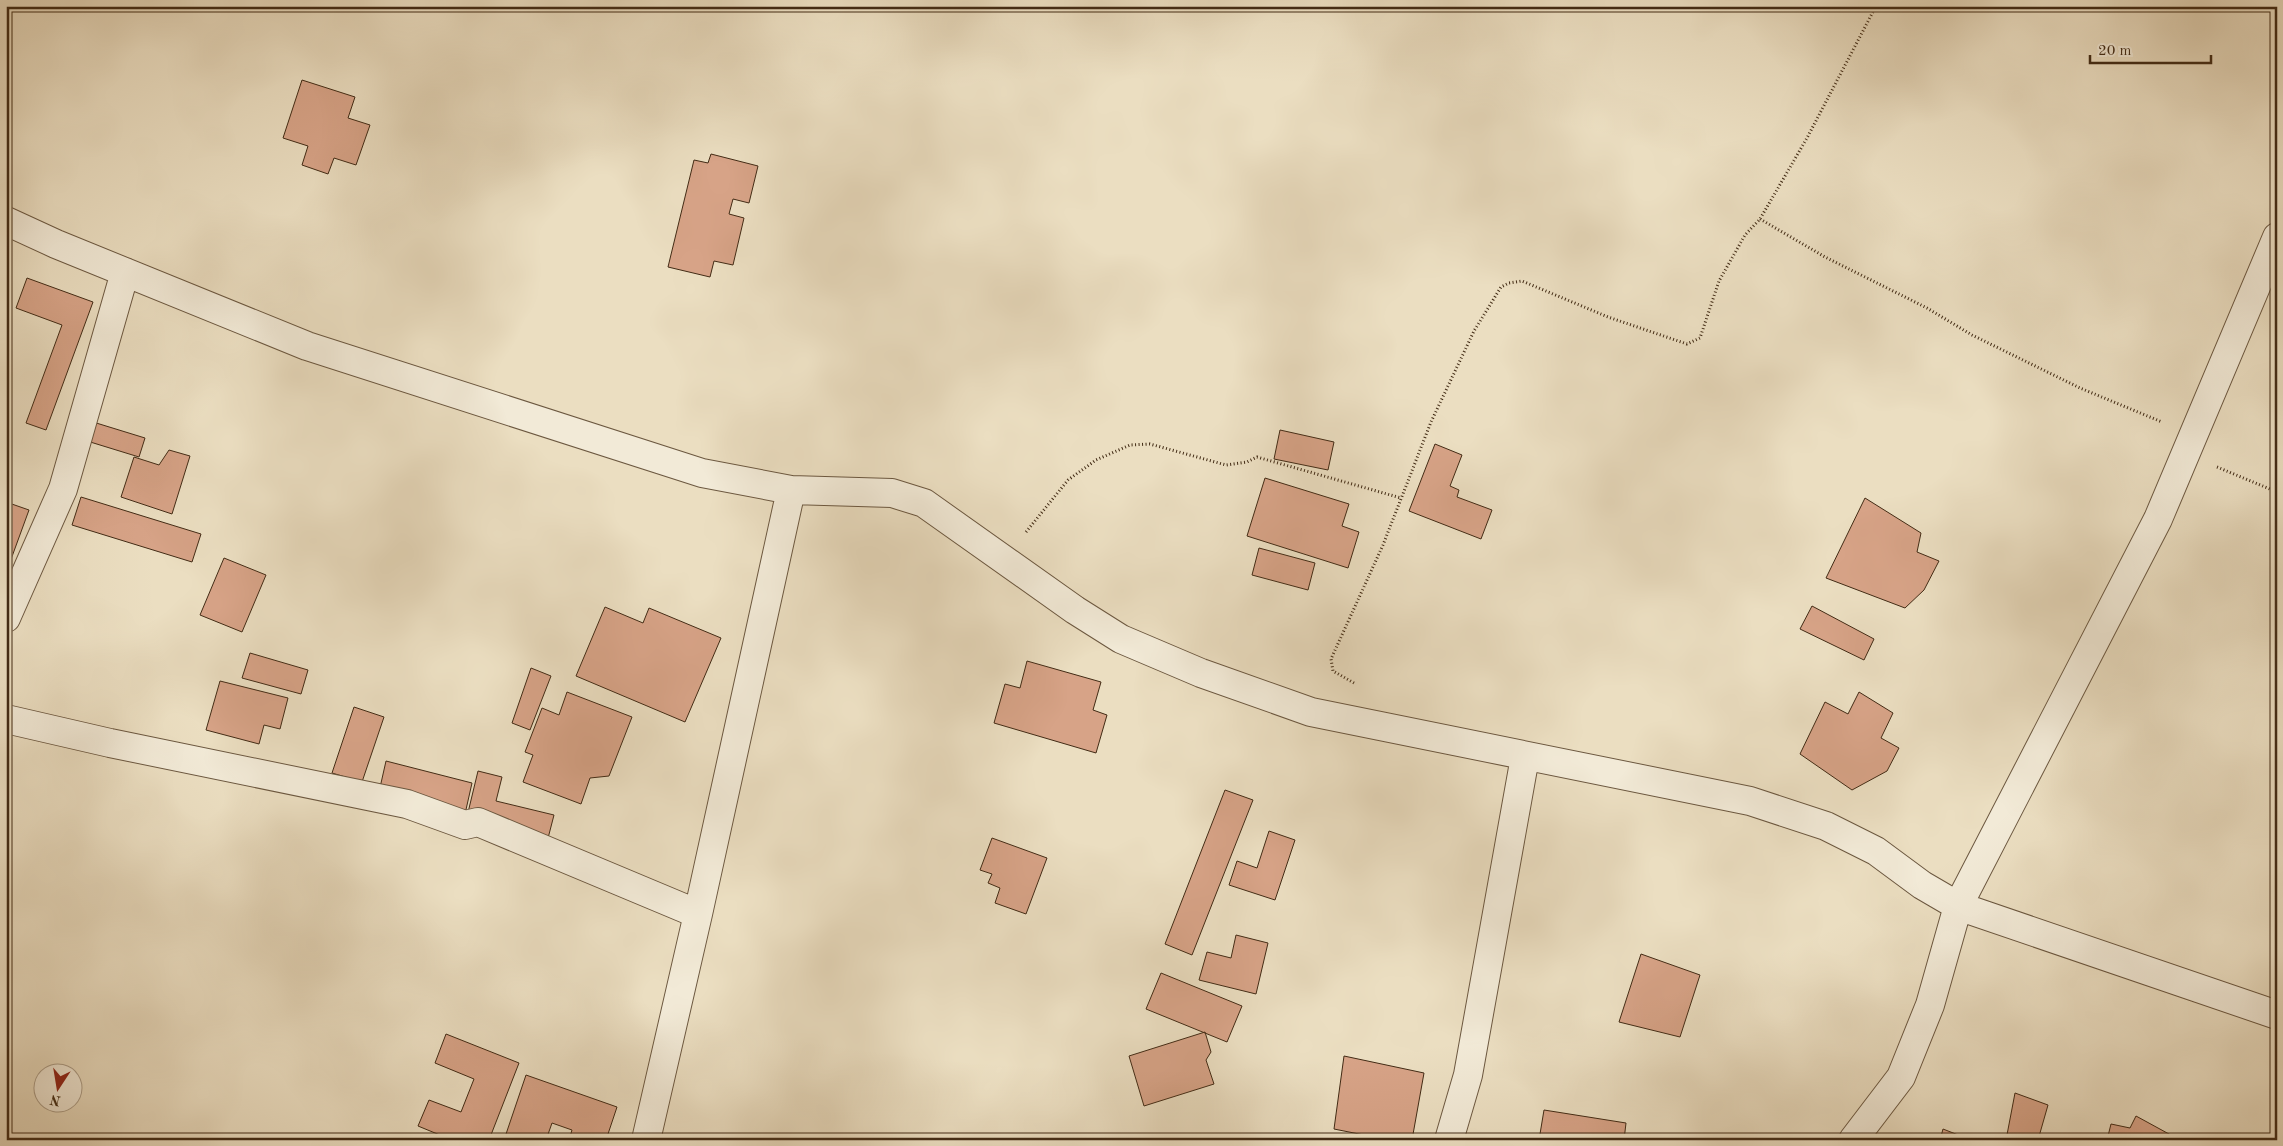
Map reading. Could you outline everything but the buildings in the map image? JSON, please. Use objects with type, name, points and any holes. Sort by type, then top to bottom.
[{"type":"street","points":[[6,221],[56,244],[307,346],[702,473],[791,490],[892,492],[911,497],[924,503],[1075,610],[1121,638],[1201,673],[1311,712],[1525,757],[1750,801],[1826,826],[1876,851],[1922,885],[1958,906],[2277,1015]]},
{"type":"street","points":[[1853,1140],[1901,1078],[1930,1005],[1958,906],[2158,519],[2277,237]]},
{"type":"street","points":[[6,618],[63,489],[125,272]]},
{"type":"street","points":[[646,1140],[698,914],[791,490]]},
{"type":"street","points":[[6,719],[119,745],[407,804],[465,825],[478,822],[698,914]]},
{"type":"street","points":[[1449,1140],[1468,1075],[1525,757]]},
{"type":"path","points":[[1356,684],[1333,671],[1331,658],[1383,545],[1431,422],[1474,331],[1501,286],[1522,281],[1608,317],[1686,344],[1700,338],[1719,281],[1745,235],[1760,219],[1807,138],[1876,6]]},
{"type":"path","points":[[1760,219],[1825,257],[1927,308],[1972,335],[2080,388],[2277,492]]},
{"type":"path","points":[[1004,560],[1068,480],[1096,460],[1130,445],[1150,444],[1226,465],[1247,462],[1257,457],[1401,498]]}]
